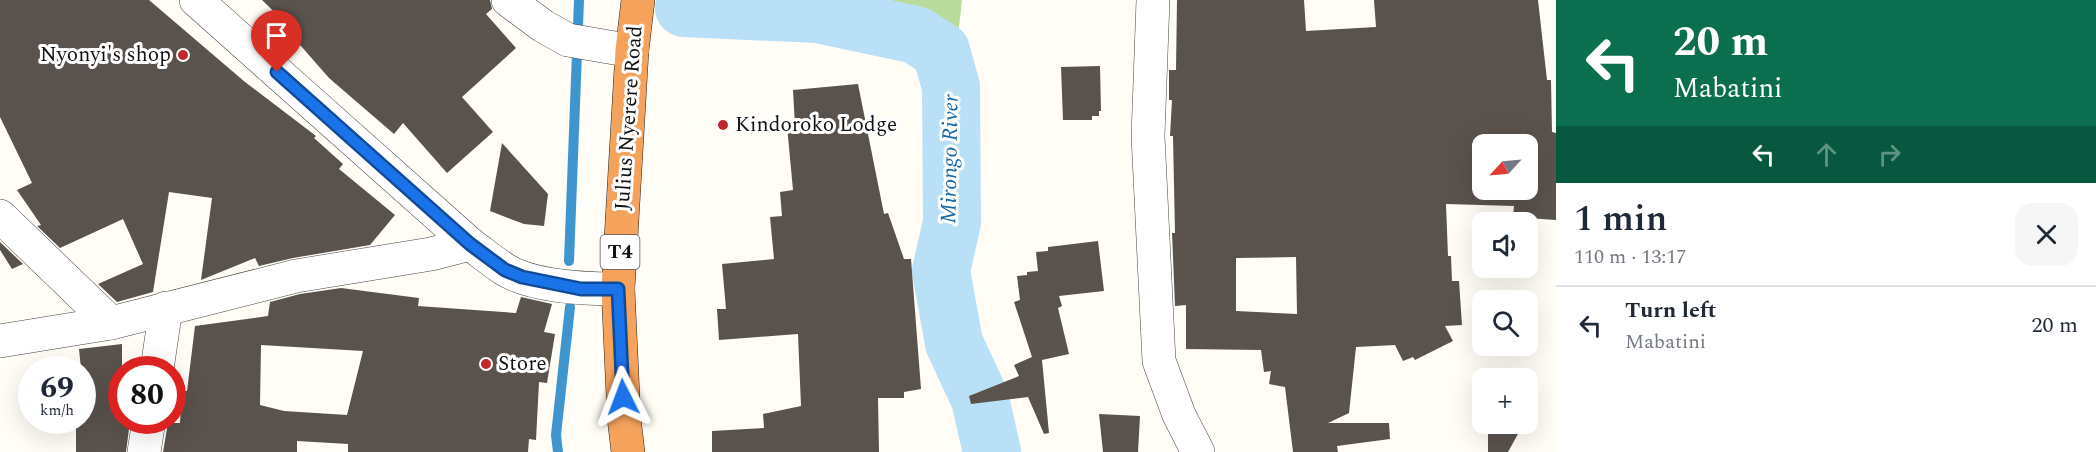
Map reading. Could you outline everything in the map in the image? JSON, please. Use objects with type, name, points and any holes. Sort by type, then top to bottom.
[{"type":"highway","name":"Julius Nyerere Road","points":[[628,452],[624,418],[618,289],[632,51],[638,0]]},
{"type":"street","points":[[196,0],[470,244],[505,270],[522,277],[581,289],[618,289]]},
{"type":"street","points":[[508,0],[543,26],[580,42],[632,51]]},
{"type":"street","points":[[1153,0],[1149,136],[1159,361],[1179,415],[1198,452]]},
{"type":"street","points":[[0,216],[111,323]]},
{"type":"street","points":[[0,341],[111,323],[296,276],[431,254],[470,244]]},
{"type":"street","points":[[159,356],[166,308]]},
{"type":"street","points":[[144,452],[147,434]]},
{"type":"green space","points":[[890,0],[962,0],[958,36]]},
{"type":"building","points":[[0,0],[149,0],[245,82],[316,136],[314,138],[343,164],[339,169],[395,215],[370,245],[259,266],[255,258],[201,280],[212,198],[169,192],[153,292],[117,302],[98,284],[143,264],[123,219],[60,248],[37,226],[41,225],[17,190],[32,183],[0,117]]},
{"type":"building","points":[[262,0],[490,0],[492,9],[486,14],[516,48],[462,97],[493,132],[447,173],[403,123],[394,134],[329,78],[294,38],[297,34]]},
{"type":"building","points":[[1177,0],[1304,0],[1306,31],[1376,27],[1374,0],[1538,0],[1547,80],[1551,80],[1552,132],[1556,133],[1556,220],[1538,219],[1538,212],[1513,212],[1514,206],[1446,204],[1448,256],[1451,256],[1452,281],[1459,281],[1462,325],[1445,326],[1453,341],[1415,360],[1413,357],[1403,361],[1395,345],[1356,347],[1349,413],[1328,423],[1389,423],[1390,439],[1337,446],[1338,452],[1293,452],[1285,387],[1269,384],[1271,371],[1264,372],[1261,350],[1186,349],[1186,305],[1175,306],[1172,233],[1175,233],[1173,136],[1170,136],[1172,100],[1169,100],[1169,70],[1176,70]],"holes":[[[1296,257],[1297,314],[1236,311],[1236,258]]]},
{"type":"building","points":[[1100,66],[1101,111],[1099,111],[1099,116],[1092,116],[1092,120],[1063,120],[1061,67]]},
{"type":"building","points":[[858,84],[884,214],[888,213],[904,259],[911,259],[921,389],[904,392],[904,398],[878,398],[879,452],[712,452],[712,431],[764,428],[763,414],[801,406],[798,334],[719,340],[717,309],[726,309],[722,264],[774,259],[770,217],[782,216],[780,192],[793,190],[787,126],[795,126],[793,90]]},
{"type":"building","points":[[502,143],[548,194],[544,226],[524,224],[490,211]]},
{"type":"building","points":[[1098,241],[1104,291],[1059,296],[1062,306],[1058,308],[1069,354],[1042,360],[1049,433],[1044,434],[1028,397],[971,404],[969,396],[1019,376],[1014,365],[1032,357],[1014,302],[1020,300],[1017,276],[1038,271],[1036,252],[1048,251],[1048,247]]},
{"type":"building","points":[[0,242],[23,264],[12,269],[0,250]]},
{"type":"building","points":[[341,288],[419,298],[418,306],[516,313],[521,297],[552,304],[544,332],[555,334],[547,383],[539,382],[536,440],[529,439],[528,452],[348,452],[348,444],[297,441],[297,452],[163,452],[166,434],[186,434],[186,391],[195,326],[268,316],[270,302],[300,294]],"holes":[[[261,345],[363,351],[347,415],[284,411],[260,405]]]},
{"type":"building","points":[[122,344],[122,356],[108,356],[108,434],[128,434],[126,452],[76,452],[76,434],[96,434],[96,356],[80,356],[79,349]]},
{"type":"building","points":[[1099,414],[1140,416],[1138,452],[1103,452]]},
{"type":"building","points":[[1488,434],[1518,434],[1508,452],[1488,452]]},
{"type":"waterway","points":[[569,261],[579,0]]},
{"type":"waterway","points":[[715,0],[720,10]]},
{"type":"waterway","name":"Mirongo River","points":[[684,8],[817,14],[916,35],[941,51],[951,87],[952,222],[941,271],[954,343],[980,399],[992,452]]},
{"type":"waterway","points":[[558,452],[556,435],[570,307]]},
{"type":"place","name":"Nyonyi's shop","points":[[183,55]]},
{"type":"place","name":"Kindoroko Lodge","points":[[723,125]]},
{"type":"place","name":"Store","points":[[486,364]]},
{"type":"route","points":[[277,72],[470,244],[505,270],[522,277],[581,289],[618,289],[623,397]]}]
